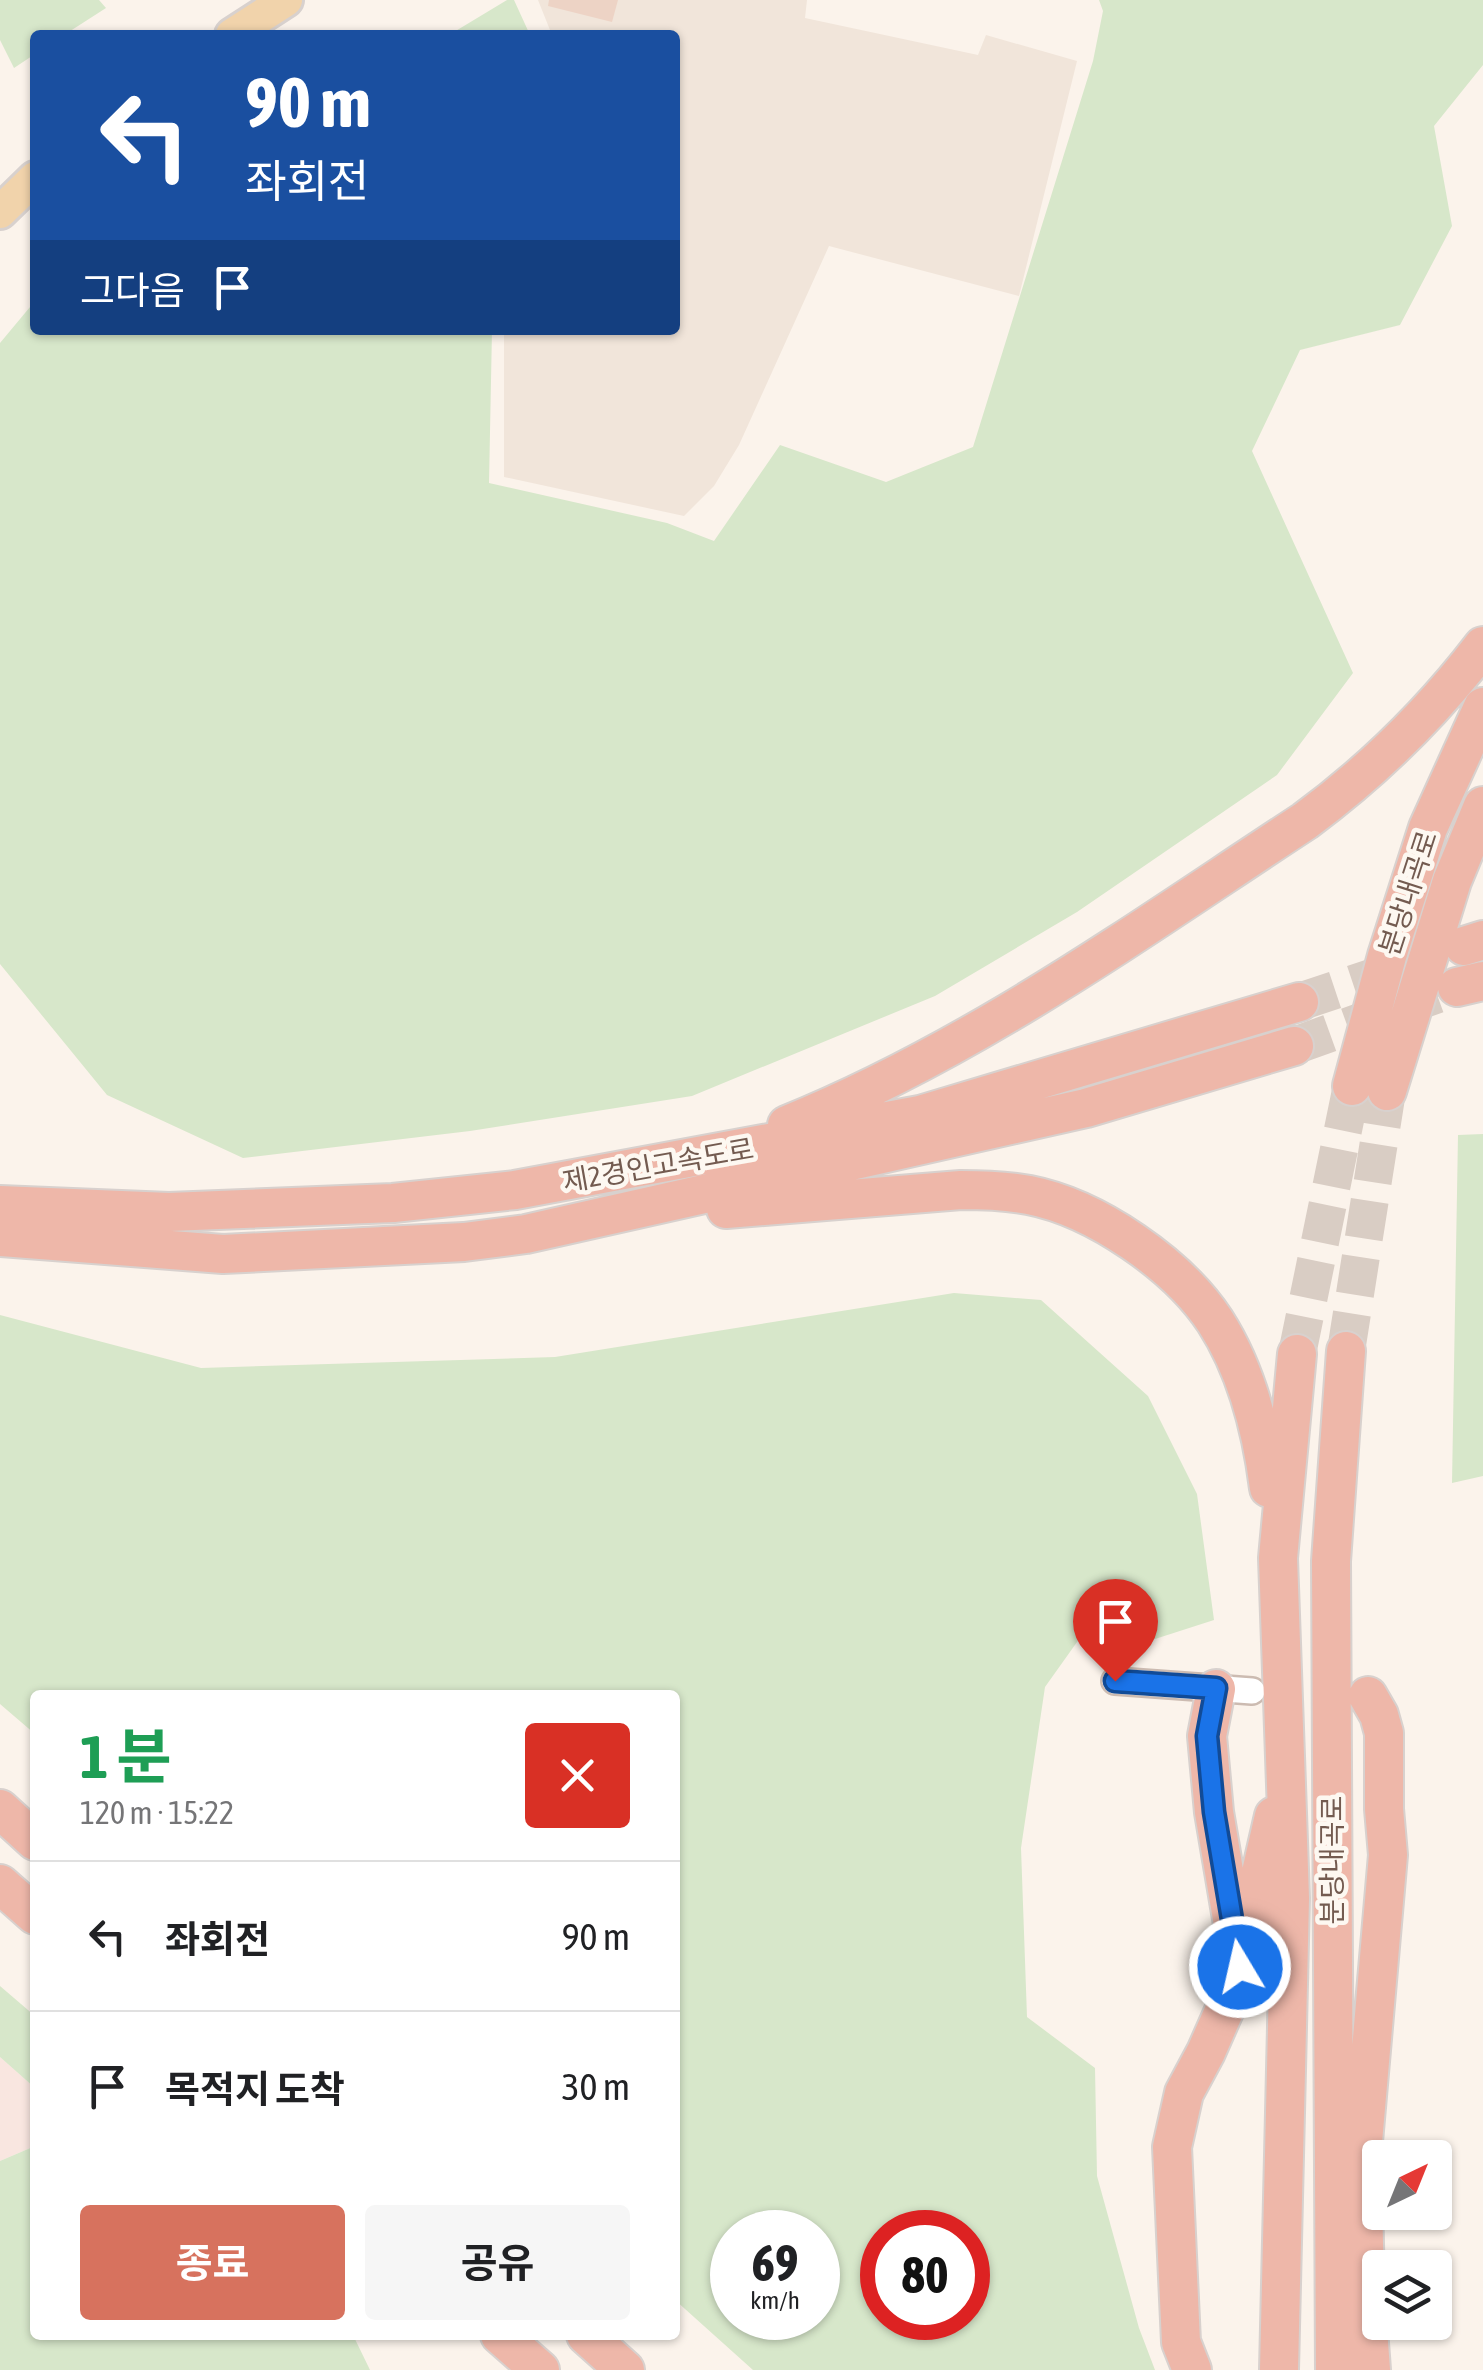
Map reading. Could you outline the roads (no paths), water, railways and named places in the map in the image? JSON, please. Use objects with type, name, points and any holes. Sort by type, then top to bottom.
[{"type":"highway","points":[[640,1169],[731,1144],[830,1107],[943,1053],[1039,996],[1346,790],[1421,723],[1483,646]]},
{"type":"highway","name":"분당내곡로","points":[[1483,706],[1428,828],[1387,956],[1370,1088],[1483,806]]},
{"type":"highway","points":[[1452,881],[1483,826]]},
{"type":"highway","name":"제2경인고속도로","points":[[0,1205],[170,1212],[392,1203],[515,1190],[920,1116],[1298,1002]]},
{"type":"highway","name":"제2경인고속도로","points":[[0,1236],[223,1254],[464,1242],[526,1234],[1086,1108],[1294,1046]]},
{"type":"highway","points":[[588,1221],[960,1190],[1031,1195],[1068,1207],[1142,1248],[1194,1294],[1216,1322],[1259,1431],[1278,1558]]},
{"type":"highway","name":"분당내곡로","points":[[1335,2370],[1331,1557],[1346,1351]]},
{"type":"highway","name":"분당내곡로","points":[[1279,2370],[1290,1898],[1278,1558],[1296,1354]]},
{"type":"highway","points":[[1234,1690],[1207,1736],[1214,1812],[1240,1967]]},
{"type":"highway","points":[[1368,1696],[1384,1733],[1388,1855],[1362,2153],[1371,2370]]},
{"type":"highway","points":[[1192,2370],[1182,2342],[1172,2147],[1184,2093],[1206,2052],[1252,1931],[1258,1886],[1286,1764]]},
{"type":"highway","points":[[0,1809],[30,1836]]},
{"type":"highway","points":[[0,1884],[30,1911]]},
{"type":"highway","points":[[506,2340],[540,2370]]},
{"type":"highway","points":[[592,2340],[625,2370]]},
{"type":"main road","points":[[240,30],[286,0]]},
{"type":"main road","points":[[0,180],[30,169]]},
{"type":"main road","points":[[0,212],[30,183]]},
{"type":"street","points":[[1115,1681],[1234,1690]]},
{"type":"tunnel","points":[[1299,1002],[1410,965]]},
{"type":"tunnel","points":[[1294,1046],[1457,987]]},
{"type":"tunnel","points":[[1297,1354],[1352,1086]]},
{"type":"tunnel","points":[[1346,1351],[1387,1091]]}]
